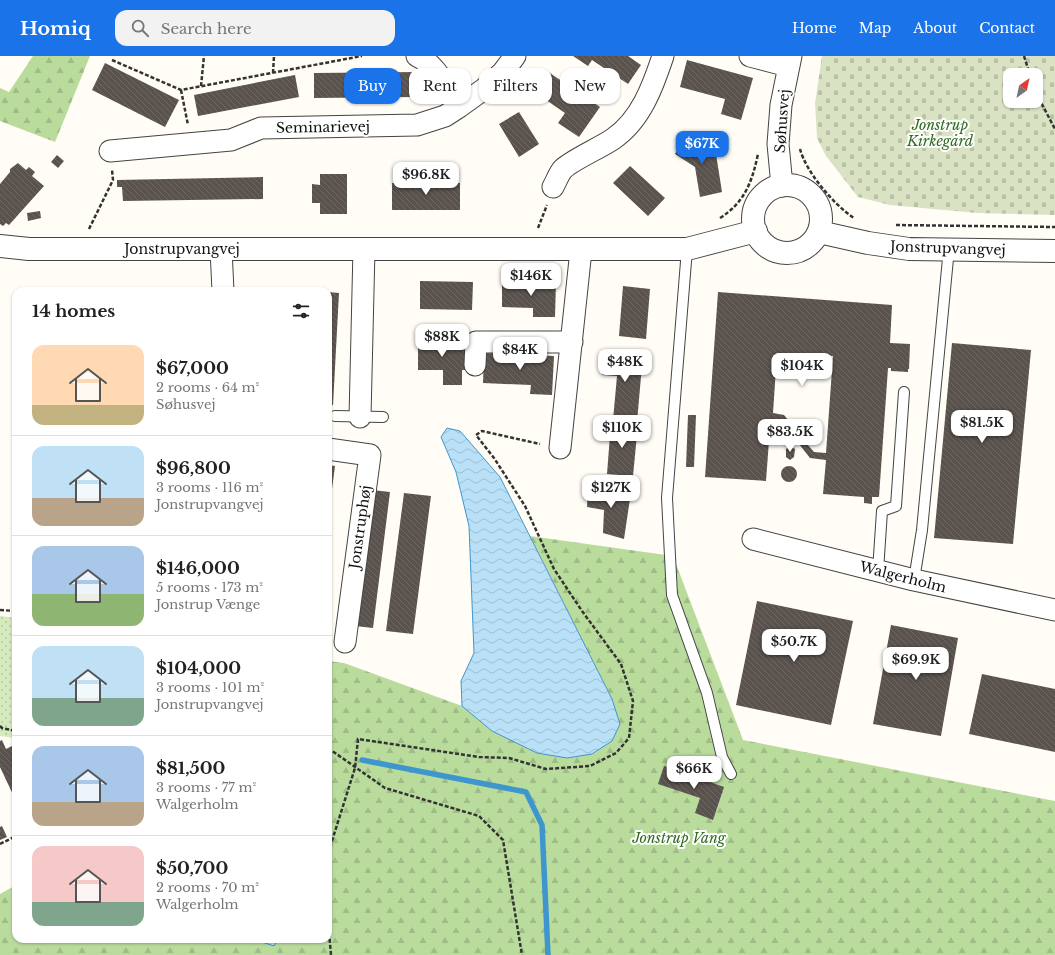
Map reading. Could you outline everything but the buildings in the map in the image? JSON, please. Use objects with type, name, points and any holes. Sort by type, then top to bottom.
[{"type":"street","points":[[417,56],[427,61],[459,107]]},
{"type":"street","name":"Seminarievej","points":[[110,150],[231,140],[261,128],[417,125],[445,116],[459,107],[484,89],[503,72],[515,56]]},
{"type":"street","points":[[553,187],[563,169],[615,138],[632,119],[644,104],[653,85],[663,56]]},
{"type":"street","points":[[750,56],[789,61]]},
{"type":"street","name":"Søhusvej","points":[[782,186],[778,144],[781,105],[789,61]]},
{"type":"street","points":[[782,186],[799,188],[814,198],[821,214],[819,232],[808,246],[792,253],[774,250],[766,245],[756,231],[754,221],[758,202],[768,192],[782,186]]},
{"type":"street","name":"Jonstrupvangvej","points":[[0,246],[29,249],[221,250],[687,249],[756,231]]},
{"type":"street","name":"Jonstrupvangvej","points":[[819,232],[854,241],[909,249],[949,248],[1055,252]]},
{"type":"street","points":[[360,417],[364,249]]},
{"type":"street","points":[[221,250],[223,287]]},
{"type":"street","points":[[560,448],[581,250]]},
{"type":"street","points":[[475,365],[476,342],[572,342]]},
{"type":"street","name":"Jonstruphøj","points":[[332,450],[370,455],[345,642]]},
{"type":"street","name":"Walgerholm","points":[[753,538],[878,572],[1055,610]]},
{"type":"lane","points":[[914,580],[922,530],[949,248]]},
{"type":"lane","points":[[687,249],[667,498],[672,595],[707,693],[722,757],[731,774]]},
{"type":"lane","points":[[878,572],[882,511],[896,506],[904,392]]},
{"type":"lane","points":[[334,416],[383,417]]},
{"type":"path","points":[[201,86],[204,56]]},
{"type":"path","points":[[272,72],[274,56]]},
{"type":"path","points":[[112,60],[181,90],[362,56]]},
{"type":"path","points":[[1024,56],[1028,68]]},
{"type":"path","points":[[181,90],[191,144]]},
{"type":"path","points":[[1043,106],[1055,129]]},
{"type":"path","points":[[722,216],[746,193],[753,177],[759,145],[799,143],[803,160],[813,175],[843,211],[859,221]]},
{"type":"path","points":[[87,233],[113,180],[110,150]]},
{"type":"path","points":[[537,232],[553,187]]},
{"type":"path","points":[[892,225],[1055,227]]},
{"type":"path","points":[[332,841],[355,768],[358,739],[479,757],[509,758],[546,769],[590,766],[616,753],[629,738],[633,701],[622,664],[582,611],[554,569],[525,506],[494,458],[476,436],[482,431],[505,438],[560,448]]},
{"type":"path","points":[[0,610],[12,611]]},
{"type":"path","points":[[0,726],[2,728],[12,730]]},
{"type":"path","points":[[332,751],[385,788],[479,816],[503,840],[522,955]]},
{"type":"path","points":[[0,844],[12,838]]},
{"type":"path","points":[[330,943],[331,955]]},
{"type":"green space","points":[[33,56],[90,56],[55,142],[0,121],[0,88],[9,92]]},
{"type":"green space","name":"Jonstrup Kirkegård","points":[[822,56],[1055,56],[1055,215],[977,213],[890,205],[858,197],[826,156],[817,138],[815,103]]},
{"type":"green space","name":"Jonstrup Vang","points":[[530,536],[673,556],[743,740],[1055,801],[1055,955],[0,955],[0,894],[12,887],[12,943],[265,943],[273,946],[275,943],[332,943],[332,662],[344,663],[462,706],[492,731],[612,699]]},
{"type":"green space","points":[[0,616],[12,618],[12,738],[0,736]]},
{"type":"water","points":[[447,428],[460,431],[500,477],[612,699],[620,724],[612,741],[592,754],[567,758],[537,753],[492,731],[462,706],[461,681],[474,653],[469,526],[456,472],[441,437]]},
{"type":"water","points":[[265,943],[276,943],[274,946]]},
{"type":"waterway","points":[[362,760],[526,792],[542,825],[548,955]]}]
